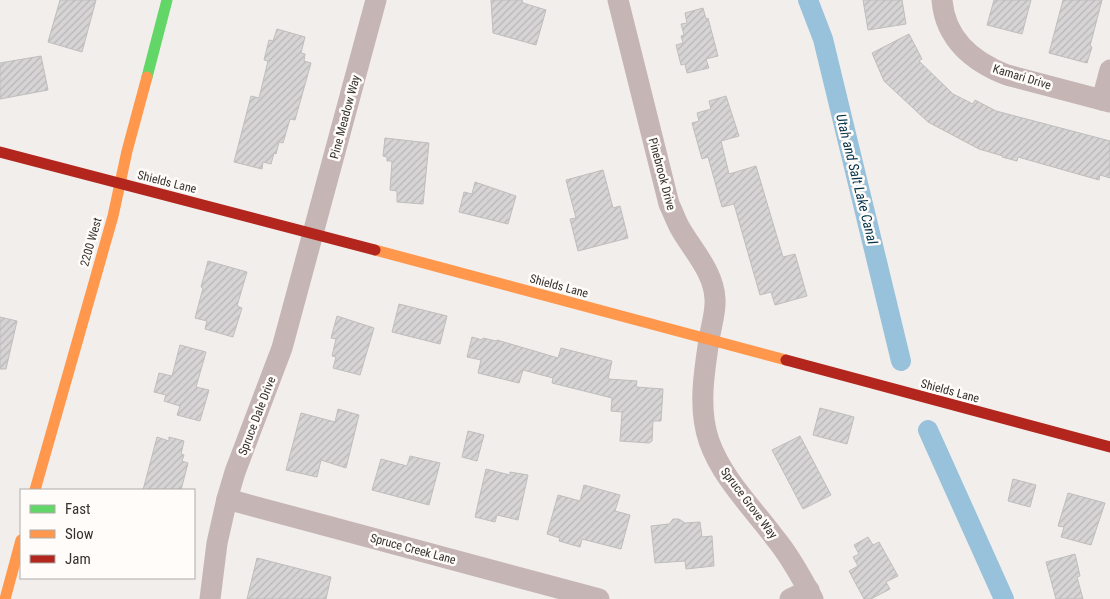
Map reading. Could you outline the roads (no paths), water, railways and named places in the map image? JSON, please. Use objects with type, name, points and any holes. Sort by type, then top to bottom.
[{"type":"main road","name":"2200 West","points":[[35,489],[113,216],[126,151],[166,0]]},
{"type":"main road","name":"Shields Lane","points":[[0,152],[1110,448]]},
{"type":"main road","points":[[4,594],[20,543]]},
{"type":"street","name":"Pine Meadow Way","points":[[313,234],[376,0]]},
{"type":"street","name":"Pinebrook Drive","points":[[618,0],[669,204],[679,227],[706,268],[712,282],[716,298],[709,340]]},
{"type":"street","name":"Kamari Drive","points":[[942,0],[947,24],[956,40],[966,52],[979,62],[1007,75],[1106,101]]},
{"type":"street","points":[[1106,101],[1110,70]]},
{"type":"street","name":"Spruce Dale Drive","points":[[210,599],[217,543],[227,499],[235,472],[282,348],[313,234]]},
{"type":"street","name":"Spruce Grove Way","points":[[709,340],[702,398],[705,427],[709,441],[714,454],[732,483],[777,539],[804,596]]},
{"type":"street","name":"Spruce Creek Lane","points":[[227,499],[542,592],[599,599]]},
{"type":"waterway","name":"Utah and Salt Lake Canal","points":[[808,0],[823,39],[901,361]]},
{"type":"waterway","name":"Utah and Salt Lake Canal","points":[[928,430],[1004,599]]}]
